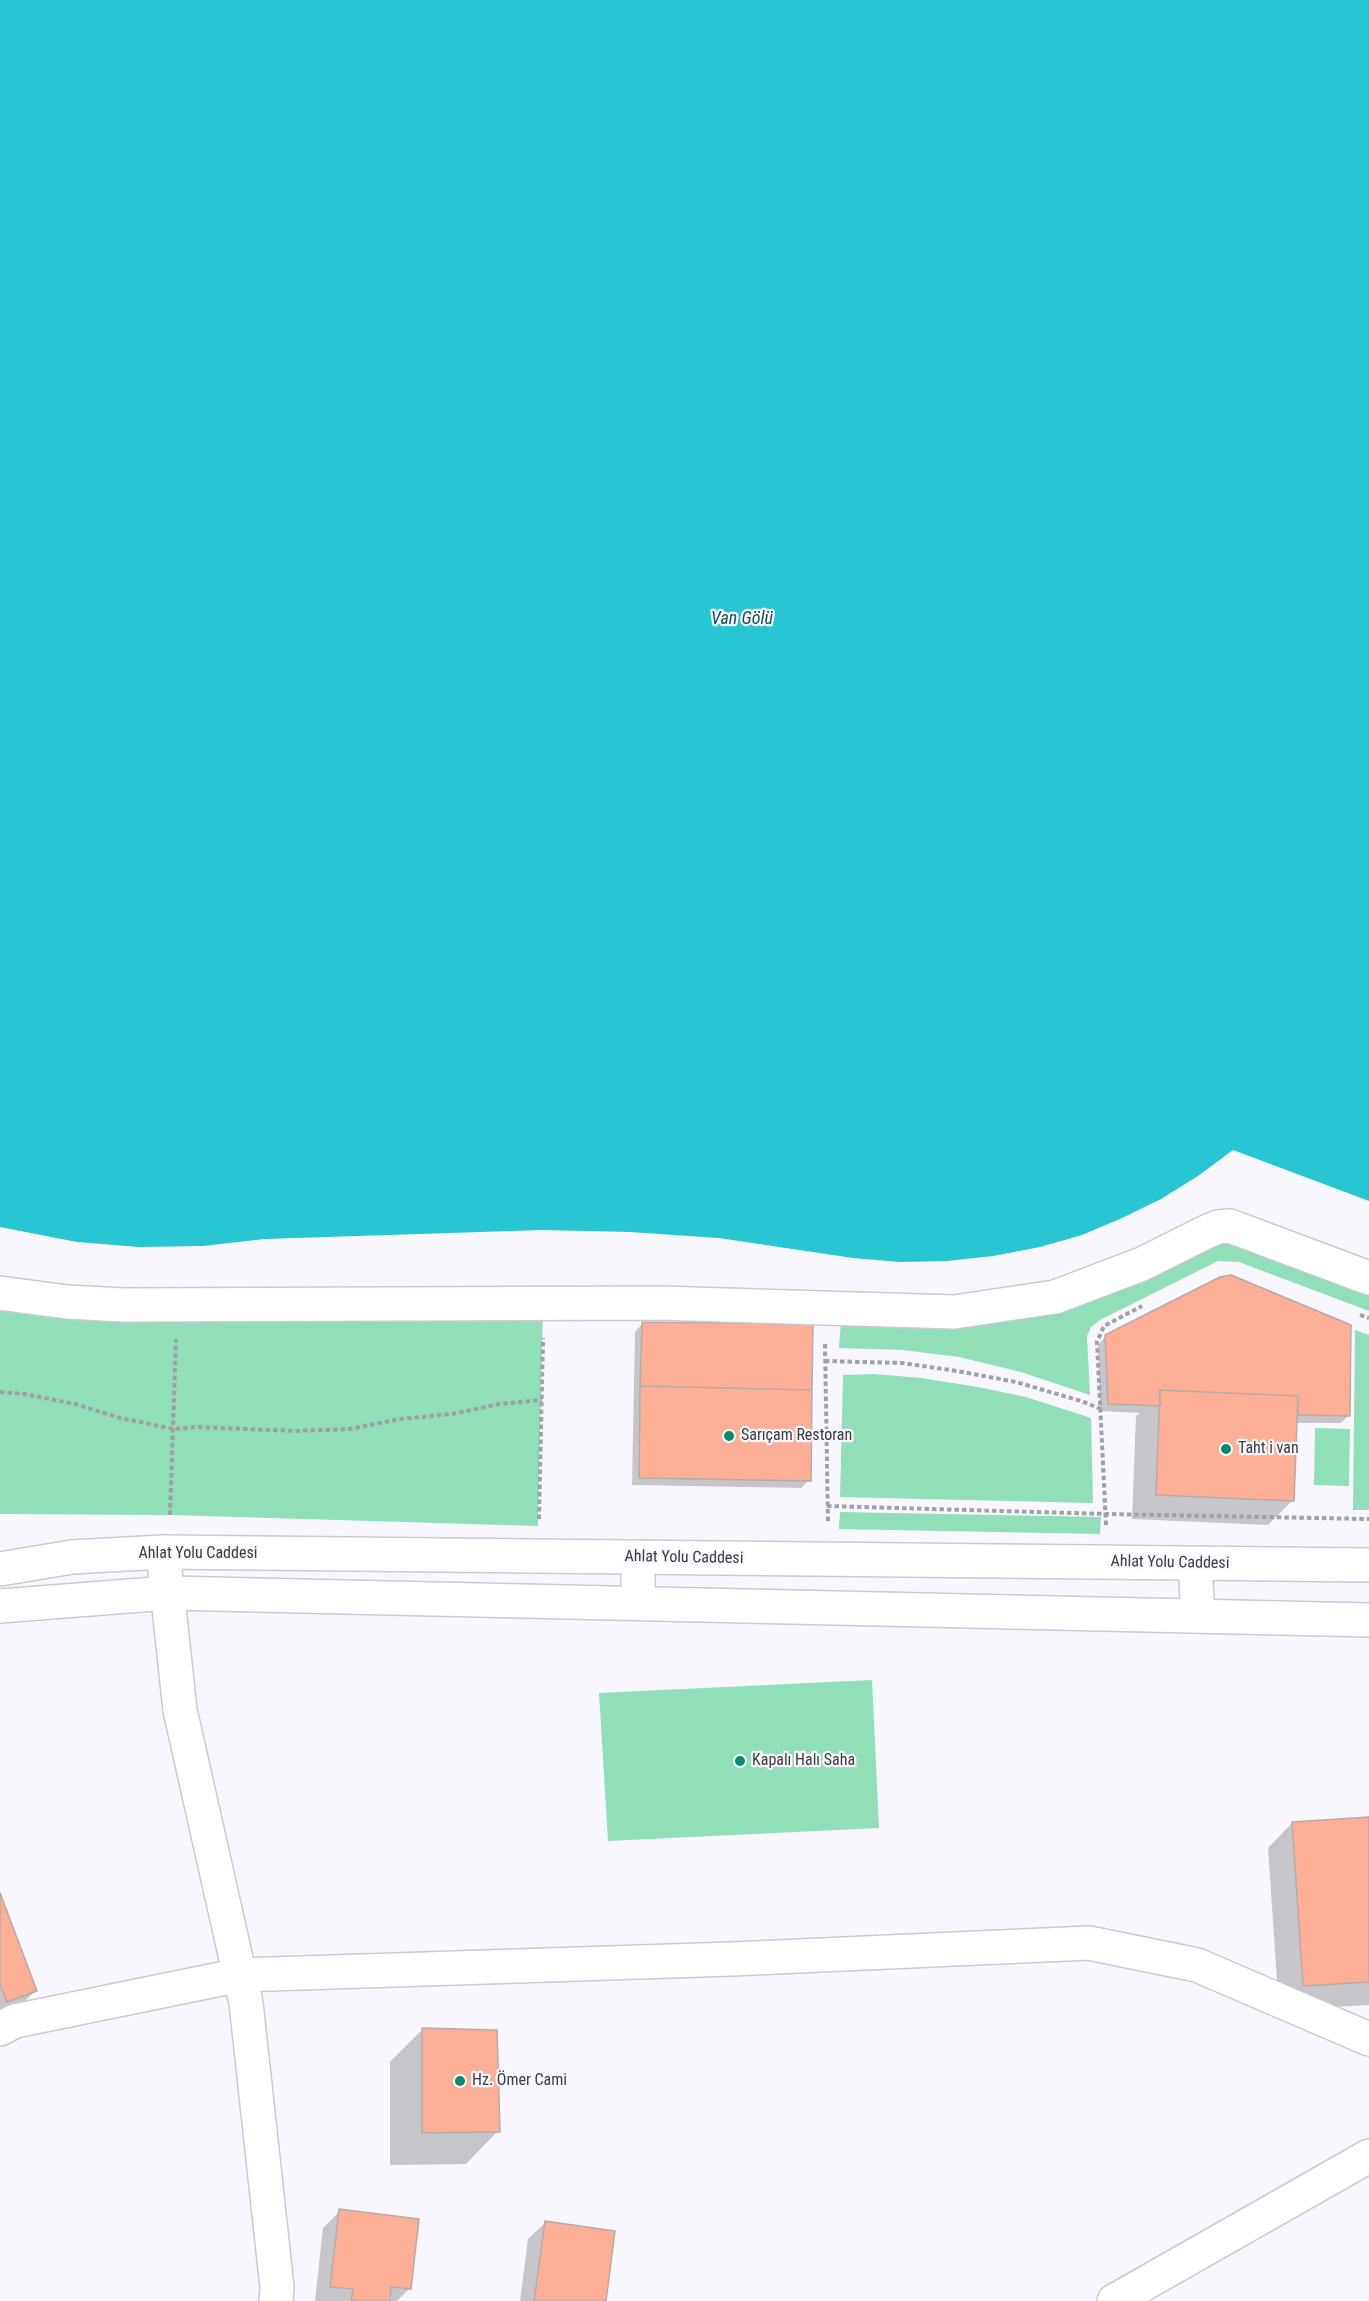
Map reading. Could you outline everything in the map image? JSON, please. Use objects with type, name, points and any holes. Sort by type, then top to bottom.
[{"type":"street","points":[[0,1293],[67,1302],[177,1305],[660,1303],[954,1312],[1055,1297],[1142,1264],[1218,1227],[1230,1226],[1369,1278]]},
{"type":"street","points":[[163,1552],[180,1710],[240,1975],[249,2027],[277,2287],[276,2301]]},
{"type":"street","name":"Ahlat Yolu Caddesi","points":[[0,1569],[72,1557],[163,1552],[1369,1565]]},
{"type":"street","points":[[638,1557],[638,1603]]},
{"type":"street","points":[[1195,1563],[1198,1616]]},
{"type":"street","points":[[0,1606],[167,1593],[1369,1620]]},
{"type":"street","points":[[0,2029],[15,2021],[240,1975],[732,1959],[1089,1943],[1197,1965],[1369,2038]]},
{"type":"street","points":[[1114,2301],[1369,2156]]},
{"type":"path","points":[[538,1526],[543,1303]]},
{"type":"path","points":[[1107,1532],[1097,1342],[1104,1326],[1145,1304]]},
{"type":"path","points":[[170,1515],[177,1305]]},
{"type":"path","points":[[824,1307],[828,1525]]},
{"type":"path","points":[[1358,1314],[1369,1318]]},
{"type":"path","points":[[825,1361],[902,1363],[957,1371],[1016,1382],[1081,1401],[1101,1410]]},
{"type":"path","points":[[0,1392],[24,1394],[75,1404],[120,1418],[174,1429],[196,1427],[297,1431],[350,1429],[400,1419],[452,1414],[499,1404],[542,1400]]},
{"type":"path","points":[[827,1506],[1369,1519]]},
{"type":"green space","points":[[1219,1242],[1247,1249],[1369,1294],[1369,1311],[1239,1262],[1218,1261],[1100,1320],[1091,1327],[1087,1336],[1090,1395],[1021,1372],[959,1357],[903,1350],[839,1348],[841,1321],[1056,1313],[1074,1309]]},
{"type":"green space","points":[[0,1293],[543,1303],[538,1526],[170,1515],[0,1514]]},
{"type":"green space","points":[[1355,1330],[1369,1335],[1369,1510],[1353,1510]]},
{"type":"green space","points":[[874,1374],[921,1378],[978,1387],[1026,1397],[1091,1418],[1093,1503],[840,1497],[843,1375]]},
{"type":"green space","points":[[1315,1428],[1350,1429],[1349,1486],[1314,1485]]},
{"type":"green space","points":[[840,1512],[1101,1517],[1100,1534],[839,1529]]},
{"type":"green space","name":"Kapalı Halı Saha","points":[[872,1680],[879,1828],[608,1841],[599,1693]]},
{"type":"water","name":"Van Gölü","points":[[0,0],[1369,0],[1369,1201],[1233,1150],[1198,1176],[1161,1199],[1082,1235],[1040,1247],[993,1256],[947,1261],[900,1262],[853,1258],[719,1238],[630,1232],[542,1230],[265,1239],[203,1246],[139,1247],[77,1242],[0,1227]]},
{"type":"building","points":[[1231,1275],[1351,1325],[1350,1416],[1298,1415],[1298,1396],[1160,1390],[1160,1406],[1108,1404],[1105,1335],[1220,1277]]},
{"type":"building","points":[[642,1322],[813,1324],[812,1390],[640,1386]]},
{"type":"building","points":[[640,1386],[812,1390],[811,1481],[639,1478]]},
{"type":"building","points":[[1160,1390],[1298,1396],[1294,1501],[1156,1495]]},
{"type":"building","points":[[1369,1817],[1369,1982],[1303,1986],[1292,1822]]},
{"type":"building","points":[[0,1893],[37,1991],[7,2002],[0,1985]]},
{"type":"building","name":"Hz. Ömer Cami","points":[[422,2028],[497,2030],[500,2132],[422,2133]]},
{"type":"building","points":[[339,2209],[419,2219],[411,2289],[391,2287],[390,2301],[356,2301],[351,2300],[353,2289],[330,2287]]},
{"type":"building","points":[[545,2221],[615,2231],[606,2301],[534,2301]]},
{"type":"place","name":"Sarıçam Restoran","points":[[729,1436]]},
{"type":"place","name":"Taht i van","points":[[1226,1449]]},
{"type":"place","name":"Kapalı Halı Saha","points":[[740,1761]]},
{"type":"place","name":"Hz. Ömer Cami","points":[[460,2081]]}]
